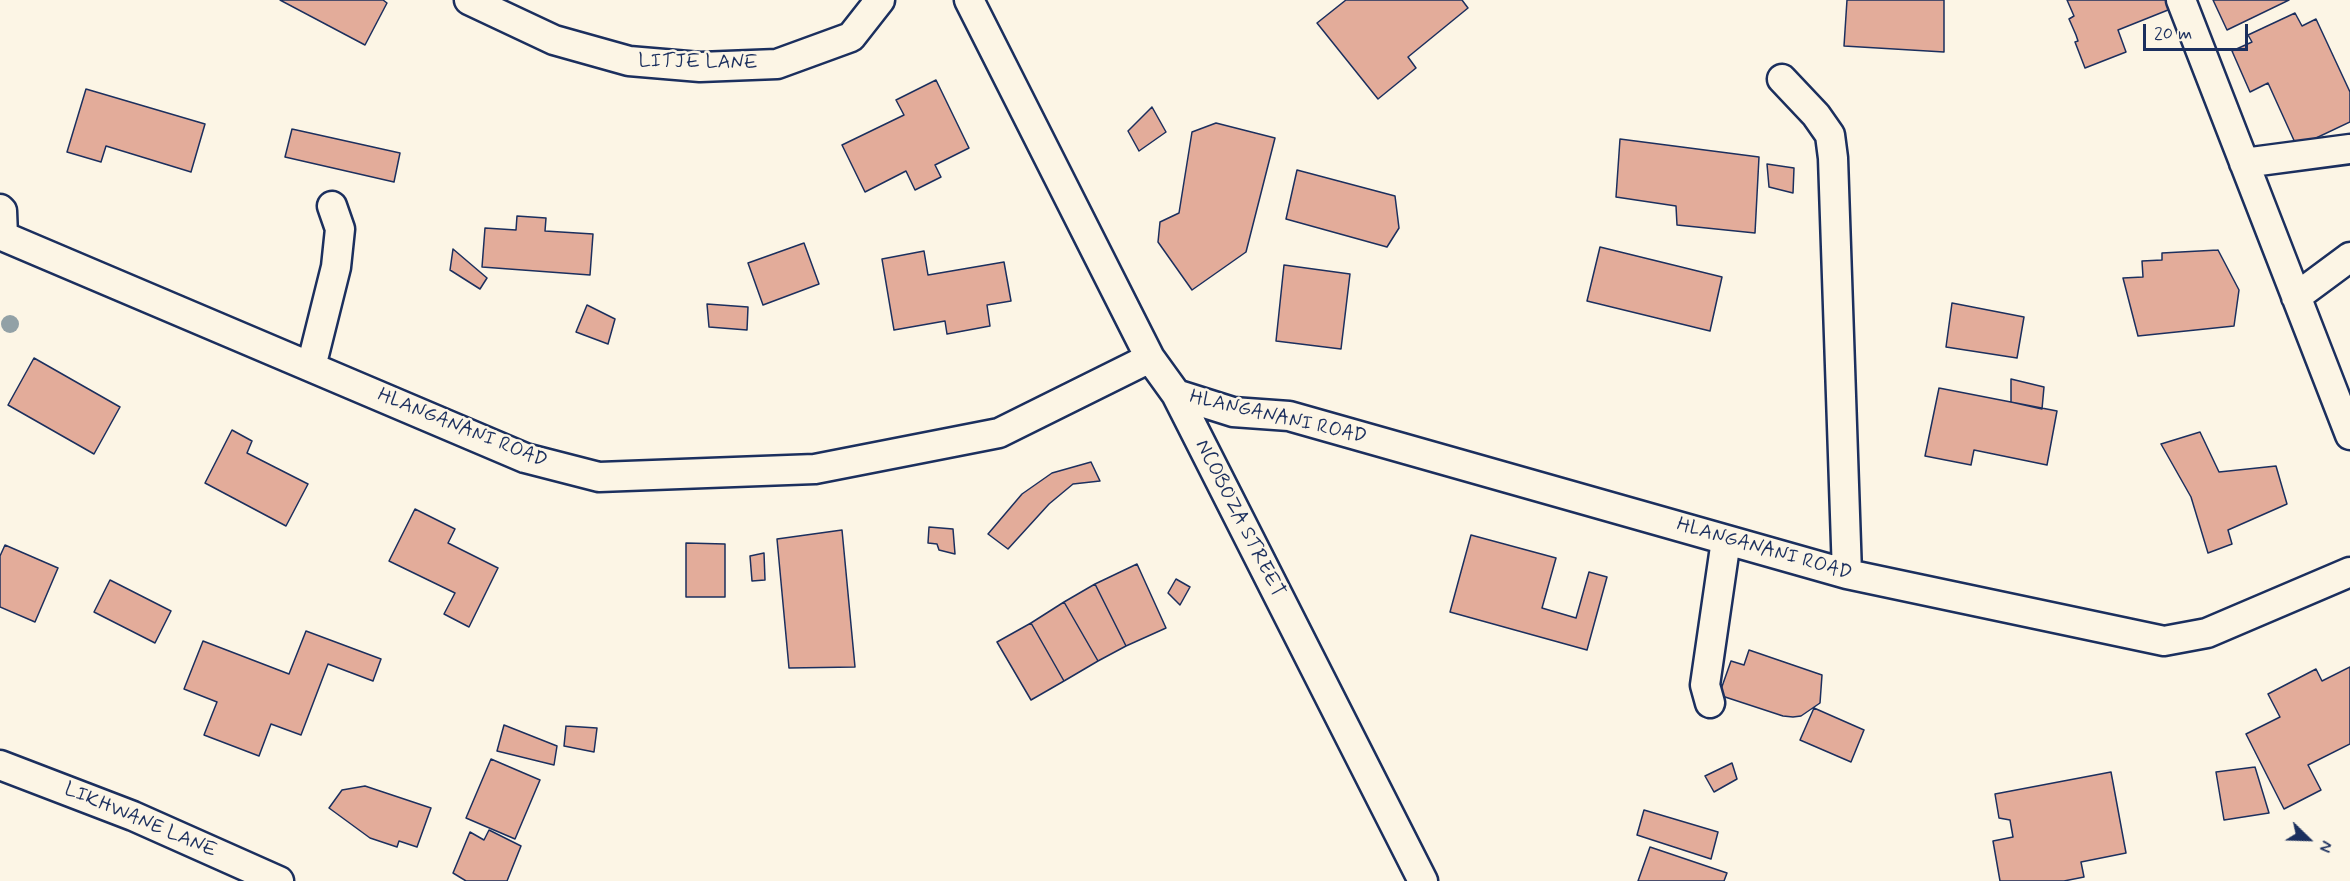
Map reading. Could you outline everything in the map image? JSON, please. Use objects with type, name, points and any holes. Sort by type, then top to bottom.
[{"type":"street","name":"LITJE LANE","points":[[469,0],[554,40],[629,61],[700,67],[777,64],[851,37],[880,0]]},
{"type":"street","name":"NCOBOZA STREET","points":[[969,0],[1150,358],[1176,394],[1423,881]]},
{"type":"street","points":[[2181,0],[2350,435]]},
{"type":"street","points":[[1782,79],[1830,135],[1833,158],[1847,574]]},
{"type":"street","points":[[2244,164],[2350,149]]},
{"type":"street","points":[[311,367],[336,267],[340,229],[332,206]]},
{"type":"street","name":"HLANGANANI ROAD","points":[[1,227],[311,367],[525,458],[600,477],[815,469],[999,433],[1150,358]]},
{"type":"street","points":[[2296,297],[2350,257]]},
{"type":"street","name":"HLANGANANI ROAD","points":[[1176,394],[1233,412],[1289,416],[1847,574],[2164,641],[2207,633],[2350,572]]},
{"type":"street","points":[[1710,703],[1705,685],[1726,540]]},
{"type":"street","name":"LIKHWANE LANE","points":[[0,765],[133,816],[279,881]]},
{"type":"building","points":[[280,0],[383,0],[387,3],[365,45]]},
{"type":"building","points":[[1346,0],[1462,0],[1468,8],[1408,57],[1416,68],[1378,99],[1317,23]]},
{"type":"building","points":[[1847,0],[1944,0],[1944,52],[1844,46]]},
{"type":"building","points":[[2067,0],[2169,0],[2173,8],[2118,30],[2126,52],[2085,68],[2075,42],[2078,41],[2069,19],[2074,16]]},
{"type":"building","points":[[2213,0],[2289,0],[2227,30]]},
{"type":"building","points":[[2295,13],[2302,26],[2316,19],[2350,92],[2350,122],[2297,147],[2268,83],[2250,92],[2232,51],[2252,42],[2248,35]]},
{"type":"building","points":[[936,80],[969,148],[935,165],[941,177],[915,190],[906,171],[865,192],[842,145],[904,115],[896,100]]},
{"type":"building","points":[[86,89],[205,124],[191,172],[106,146],[101,162],[67,152]]},
{"type":"building","points":[[1152,107],[1166,132],[1139,151],[1128,131]]},
{"type":"building","points":[[1216,123],[1275,138],[1246,252],[1192,290],[1158,242],[1160,222],[1179,213],[1192,132]]},
{"type":"building","points":[[292,129],[400,153],[394,182],[285,157]]},
{"type":"building","points":[[1620,139],[1759,157],[1755,233],[1677,225],[1676,206],[1616,197]]},
{"type":"building","points":[[1767,164],[1794,168],[1793,193],[1769,187]]},
{"type":"building","points":[[1297,170],[1395,196],[1399,228],[1387,247],[1286,219]]},
{"type":"building","points":[[517,216],[546,218],[545,231],[593,234],[590,275],[482,267],[485,228],[516,230]]},
{"type":"building","points":[[804,243],[819,284],[763,305],[748,263]]},
{"type":"building","points":[[1600,247],[1722,277],[1710,331],[1587,301]]},
{"type":"building","points":[[453,249],[487,278],[480,289],[450,270]]},
{"type":"building","points":[[2218,250],[2239,290],[2234,326],[2138,336],[2123,278],[2143,277],[2142,261],[2162,260],[2162,253]]},
{"type":"building","points":[[924,251],[928,275],[1004,262],[1011,301],[987,305],[990,326],[947,334],[945,321],[894,330],[882,259]]},
{"type":"building","points":[[1284,265],[1350,274],[1341,349],[1276,341]]},
{"type":"building","points":[[1952,303],[2024,317],[2017,358],[1946,347]]},
{"type":"building","points":[[707,304],[748,307],[747,330],[709,327]]},
{"type":"building","points":[[587,305],[615,319],[608,344],[576,332]]},
{"type":"building","points":[[34,358],[120,407],[94,454],[8,405]]},
{"type":"building","points":[[2011,379],[2044,387],[2042,409],[2011,402]]},
{"type":"building","points":[[1939,388],[2057,411],[2047,465],[1974,450],[1971,465],[1925,456]]},
{"type":"building","points":[[232,430],[252,441],[247,453],[308,484],[286,526],[205,483]]},
{"type":"building","points":[[2200,432],[2219,472],[2276,466],[2287,504],[2228,530],[2232,544],[2208,553],[2191,497],[2161,444]]},
{"type":"building","points":[[1091,462],[1100,481],[1073,484],[1049,504],[1008,549],[988,534],[1022,494],[1052,473]]},
{"type":"building","points":[[415,509],[455,529],[448,543],[498,568],[469,627],[444,614],[455,593],[389,561]]},
{"type":"building","points":[[929,527],[953,529],[955,554],[939,550],[937,544],[928,543]]},
{"type":"building","points":[[842,530],[855,667],[789,668],[777,539]]},
{"type":"building","points":[[1471,535],[1556,558],[1542,608],[1576,618],[1589,572],[1607,577],[1587,650],[1450,612]]},
{"type":"building","points":[[686,543],[725,544],[725,597],[686,597]]},
{"type":"building","points":[[5,545],[58,568],[35,622],[0,607],[0,556]]},
{"type":"building","points":[[764,553],[765,580],[752,581],[750,556]]},
{"type":"building","points":[[1137,564],[1166,628],[1126,646],[1095,584]]},
{"type":"building","points":[[1176,579],[1190,587],[1180,605],[1168,593]]},
{"type":"building","points":[[110,580],[171,611],[155,643],[94,612]]},
{"type":"building","points":[[1095,584],[1126,646],[1098,661],[1064,602]]},
{"type":"building","points":[[1064,602],[1098,661],[1064,681],[1031,623]]},
{"type":"building","points":[[1031,623],[1064,681],[1031,700],[997,642]]},
{"type":"building","points":[[306,631],[381,659],[373,681],[328,664],[301,735],[271,724],[259,756],[204,735],[217,702],[184,689],[203,641],[289,674]]},
{"type":"building","points":[[1749,650],[1822,675],[1820,703],[1801,716],[1793,717],[1783,716],[1719,695],[1731,661],[1744,665]]},
{"type":"building","points":[[2350,667],[2350,744],[2308,765],[2321,790],[2284,809],[2246,734],[2280,717],[2268,694],[2316,669],[2322,681]]},
{"type":"building","points":[[1814,708],[1864,730],[1851,762],[1800,740]]},
{"type":"building","points":[[504,725],[557,746],[554,765],[497,751]]},
{"type":"building","points":[[566,726],[597,728],[594,752],[564,746]]},
{"type":"building","points":[[491,759],[540,780],[515,839],[466,818]]},
{"type":"building","points":[[1732,763],[1737,779],[1714,792],[1705,776]]},
{"type":"building","points":[[2255,767],[2269,813],[2224,820],[2216,772]]},
{"type":"building","points":[[2111,772],[2126,853],[2081,862],[2084,877],[2064,881],[2000,881],[1993,841],[2013,837],[2010,820],[1999,818],[1995,794]]},
{"type":"building","points":[[365,786],[431,808],[417,847],[399,841],[397,847],[370,838],[329,808],[342,790]]},
{"type":"building","points":[[1644,810],[1718,832],[1711,859],[1637,835]]},
{"type":"building","points":[[489,830],[521,846],[507,881],[466,881],[453,873],[470,832],[484,840]]},
{"type":"building","points":[[1650,847],[1727,873],[1724,881],[1638,881]]}]
